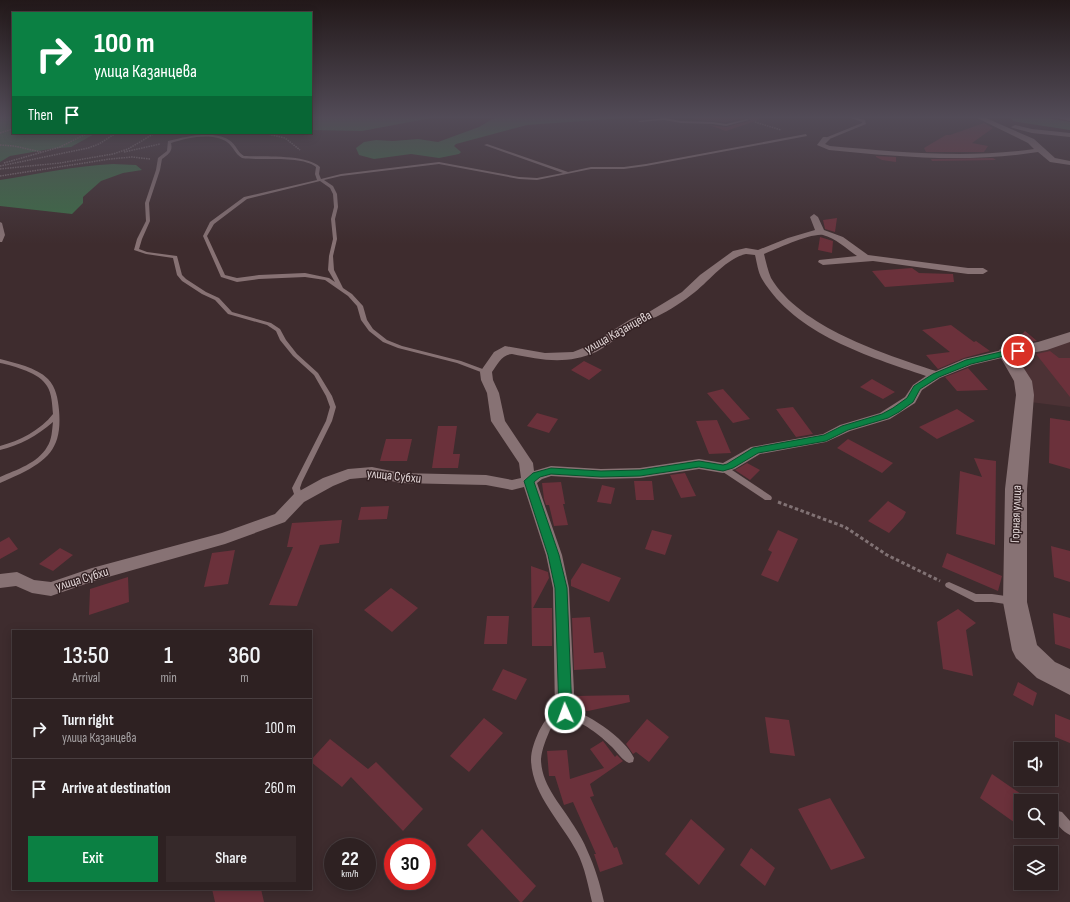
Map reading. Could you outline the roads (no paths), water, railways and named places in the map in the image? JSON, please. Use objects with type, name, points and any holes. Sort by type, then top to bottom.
[{"type":"street","points":[[1054,160],[1070,163]]},
{"type":"street","points":[[814,217],[822,232]]},
{"type":"street","points":[[865,258],[832,236],[822,232],[779,245],[759,253],[759,263],[770,284],[786,305],[801,317],[833,335],[901,363],[936,375]]},
{"type":"street","name":"улица Казанцева","points":[[486,372],[498,355],[505,350],[552,357],[575,355],[592,349],[635,321],[653,314],[686,294],[704,277],[736,253],[746,251],[759,253]]},
{"type":"street","points":[[823,262],[865,258],[910,262],[968,271],[983,271]]},
{"type":"street","points":[[529,481],[537,475],[551,471],[601,474],[640,473],[699,464],[723,468],[730,466],[756,450],[826,438],[845,428],[885,416],[910,400],[917,388],[936,375],[968,362],[1041,346],[1070,337]]},
{"type":"street","name":"Горная улица","points":[[1006,353],[1023,381],[1025,395],[1016,489],[1015,602],[1024,650],[1034,661],[1046,670],[1070,683]]},
{"type":"street","points":[[486,372],[487,380],[493,393],[498,421],[526,463],[529,481],[554,555],[561,588],[565,713]]},
{"type":"street","name":"улица Субхи","points":[[0,581],[17,579],[32,586],[51,589],[92,575],[225,538],[280,518],[299,498],[328,482],[348,474],[372,472],[401,478],[486,480],[512,485],[529,481]]},
{"type":"lane","points":[[160,160],[154,183],[149,191],[147,204],[149,212],[148,221],[138,241],[136,250],[146,253],[176,257],[180,275],[184,280],[204,293],[217,299],[230,312],[269,324],[278,330],[283,340],[295,355],[316,374],[329,396],[333,407],[329,421],[298,482],[296,488],[299,498]]},
{"type":"lane","points":[[286,160],[312,162],[318,167],[317,174],[320,179],[330,185],[335,194],[336,208],[333,219],[335,238],[331,256],[332,270],[341,290]]},
{"type":"lane","points":[[530,160],[568,173]]},
{"type":"lane","points":[[486,372],[459,362],[400,347],[385,341],[371,330],[364,320],[360,306],[350,295],[327,279],[305,275],[259,277],[236,280],[223,276],[205,236],[212,223],[242,200],[320,179],[341,175],[433,163],[444,163],[530,179],[591,168],[624,168],[672,160]]},
{"type":"lane","points":[[0,223],[3,235],[0,242]]},
{"type":"lane","points":[[0,361],[30,371],[48,382],[54,395],[56,415],[55,434],[50,447],[39,460],[0,480]]},
{"type":"lane","points":[[0,448],[25,439],[48,424],[56,415]]},
{"type":"lane","points":[[723,468],[768,498]]},
{"type":"lane","points":[[949,585],[975,598],[992,598],[1015,602]]},
{"type":"lane","points":[[598,902],[592,874],[580,846],[547,797],[539,779],[536,762],[537,748],[542,734],[549,722],[558,715],[565,713],[598,726],[610,736],[629,758]]},
{"type":"lane","points":[[1058,816],[1070,829]]}]
